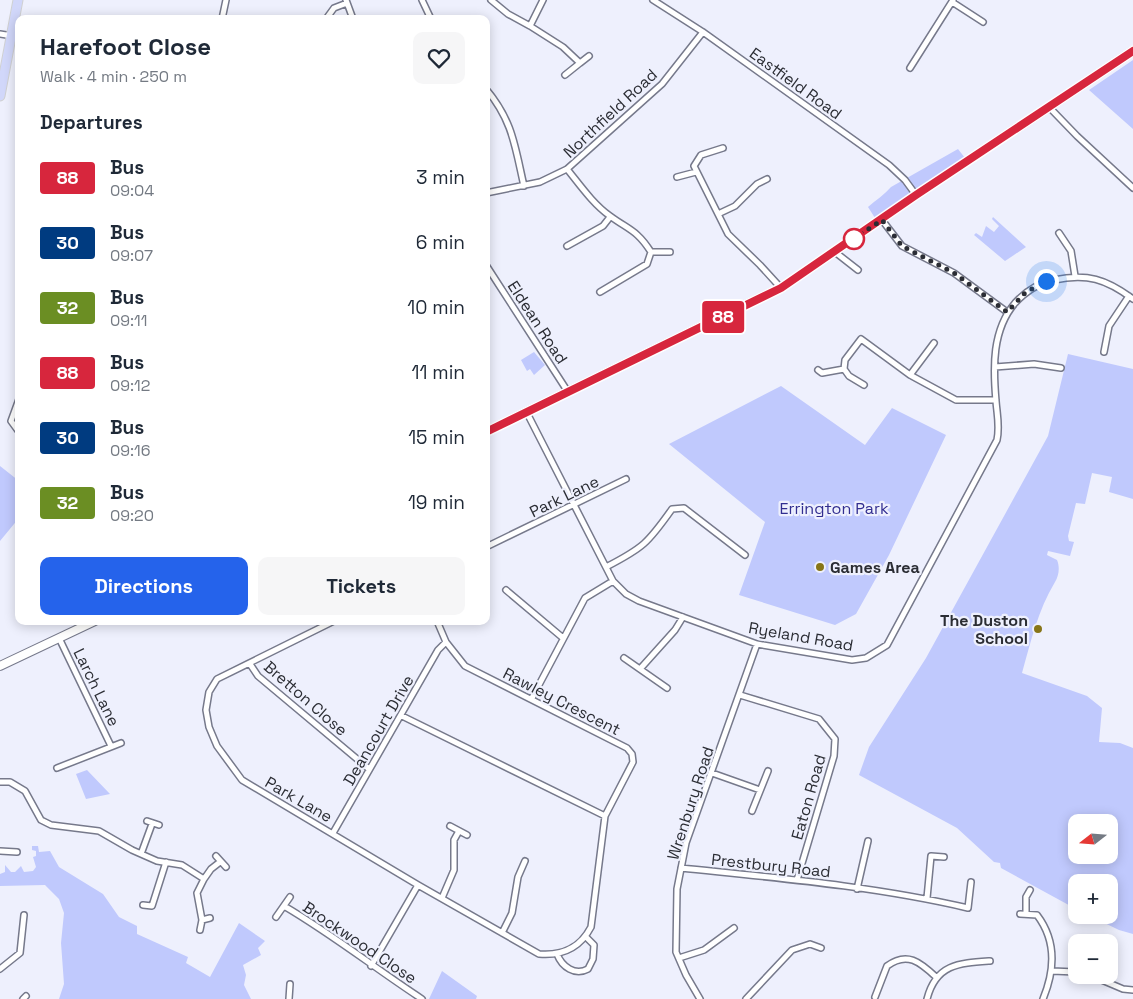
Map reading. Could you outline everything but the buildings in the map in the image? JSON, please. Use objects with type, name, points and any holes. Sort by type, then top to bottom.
[{"type":"main road","points":[[17,15],[18,0]]},
{"type":"main road","points":[[0,96],[15,36]]},
{"type":"street","points":[[223,15],[226,0]]},
{"type":"street","points":[[422,0],[429,15]]},
{"type":"street","points":[[491,0],[508,14],[564,47],[580,62]]},
{"type":"street","points":[[530,26],[543,0]]},
{"type":"street","name":"Eastfield Road","points":[[653,0],[703,32],[889,165],[906,180],[916,195]]},
{"type":"street","points":[[329,15],[334,8],[346,1],[351,15]]},
{"type":"street","points":[[910,68],[953,1],[983,22]]},
{"type":"street","name":"Northfield Road","points":[[490,192],[524,186],[552,178],[567,169],[662,84],[703,32]]},
{"type":"street","points":[[0,34],[15,36]]},
{"type":"street","points":[[490,430],[781,288],[916,195],[1133,51]]},
{"type":"street","points":[[565,75],[589,56]]},
{"type":"street","points":[[490,94],[499,104],[512,129],[524,186]]},
{"type":"street","points":[[1049,107],[1133,188]]},
{"type":"street","points":[[723,148],[701,155],[694,166],[696,172],[728,234],[781,288]]},
{"type":"street","points":[[567,169],[593,201],[610,217],[635,231],[651,252]]},
{"type":"street","points":[[678,177],[696,172]]},
{"type":"street","points":[[718,214],[735,206],[757,184],[766,179]]},
{"type":"street","points":[[567,246],[603,226],[610,217]]},
{"type":"street","points":[[882,220],[902,246],[954,273],[1007,312]]},
{"type":"street","points":[[1059,233],[1070,251],[1075,276]]},
{"type":"street","points":[[651,252],[670,252]]},
{"type":"street","points":[[600,292],[647,264],[651,252]]},
{"type":"street","points":[[835,252],[858,270]]},
{"type":"street","name":"Eldean Road","points":[[490,271],[568,392]]},
{"type":"street","name":"Ryeland Road","points":[[527,413],[613,581],[626,594],[639,601],[757,644],[852,660],[866,658],[888,645],[991,454],[999,428],[996,400],[996,341],[1007,312],[1035,286],[1075,276],[1102,280],[1131,297]]},
{"type":"street","points":[[1104,352],[1109,326],[1131,297]]},
{"type":"street","points":[[864,385],[849,376],[844,369],[845,360],[861,340],[910,375],[956,400],[996,400]]},
{"type":"street","points":[[910,375],[934,343]]},
{"type":"street","points":[[995,367],[1034,364],[1061,368]]},
{"type":"street","points":[[818,370],[822,373],[844,369]]},
{"type":"street","points":[[15,410],[11,421],[15,426]]},
{"type":"street","name":"Park Lane","points":[[490,545],[574,506],[626,479]]},
{"type":"street","points":[[606,567],[638,551],[651,538],[672,509],[676,507],[684,508],[745,555]]},
{"type":"street","points":[[532,698],[585,598],[613,581]]},
{"type":"street","points":[[506,590],[563,638]]},
{"type":"street","points":[[640,669],[675,630],[682,617]]},
{"type":"street","points":[[0,666],[87,625]]},
{"type":"street","name":"Park Lane","points":[[326,625],[217,679],[209,692],[207,719],[217,746],[242,780],[333,832],[418,885],[539,954],[557,954]]},
{"type":"street","name":"Rawley Crescent","points":[[438,625],[446,642],[465,666],[532,698],[627,748],[632,754],[633,762],[605,816],[594,914],[586,937]]},
{"type":"street","name":"Larch Lane","points":[[60,638],[111,746]]},
{"type":"street","name":"Deancourt Drive","points":[[333,832],[402,716],[438,650],[446,642]]},
{"type":"street","name":"Wrenbury Road","points":[[700,999],[686,975],[676,952],[677,888],[686,843],[757,644]]},
{"type":"street","points":[[624,658],[667,688]]},
{"type":"street","name":"Bretton Close","points":[[250,664],[258,676],[369,769]]},
{"type":"street","name":"Eaton Road","points":[[740,695],[819,719],[835,740],[834,756],[797,880]]},
{"type":"street","points":[[402,716],[605,816]]},
{"type":"street","name":"Larch Lane","points":[[57,768],[121,743]]},
{"type":"street","points":[[752,811],[768,771]]},
{"type":"street","points":[[712,773],[760,790]]},
{"type":"street","points":[[0,782],[10,782],[25,790],[41,820],[51,824],[99,831],[140,854],[157,861],[182,865],[204,879]]},
{"type":"street","points":[[140,854],[149,823],[159,825]]},
{"type":"street","points":[[450,826],[466,835]]},
{"type":"street","points":[[442,898],[454,870],[454,840],[459,831]]},
{"type":"street","points":[[857,889],[868,841]]},
{"type":"street","points":[[0,851],[17,852]]},
{"type":"street","points":[[927,898],[928,855],[944,857]]},
{"type":"street","points":[[216,856],[226,867]]},
{"type":"street","points":[[502,933],[512,913],[518,877],[525,861]]},
{"type":"street","points":[[152,906],[166,862]]},
{"type":"street","points":[[200,930],[202,920],[197,893],[211,869],[220,862]]},
{"type":"street","name":"Prestbury Road","points":[[681,868],[797,880],[927,898],[968,910],[971,882]]},
{"type":"street","points":[[371,966],[418,885]]},
{"type":"street","points":[[1030,890],[1026,897],[1023,913],[1037,915],[1046,928],[1052,953],[1052,979],[1043,999]]},
{"type":"street","name":"Brockwood Close","points":[[276,917],[290,897]]},
{"type":"street","points":[[143,905],[152,906],[157,911]]},
{"type":"street","name":"Brockwood Close","points":[[284,906],[323,929],[371,966],[422,999]]},
{"type":"street","points":[[0,969],[20,953],[24,915]]},
{"type":"street","points":[[202,920],[210,918]]},
{"type":"street","points":[[678,958],[704,950],[734,928]]},
{"type":"street","points":[[586,937],[594,945],[593,959],[588,969],[583,972],[572,970],[562,963],[557,954],[569,951],[586,937]]},
{"type":"street","points":[[746,999],[792,950],[810,944],[821,948]]},
{"type":"street","points":[[875,997],[887,966],[902,959],[912,958],[936,977]]},
{"type":"street","points":[[927,999],[936,977],[956,963],[990,961]]},
{"type":"street","points":[[1052,971],[1068,972]]},
{"type":"street","points":[[289,999],[290,984]]},
{"type":"street","points":[[1112,984],[1133,990]]},
{"type":"green space","points":[[1133,60],[1133,129],[1089,90]]},
{"type":"green space","points":[[958,149],[965,158],[875,218],[868,207],[891,187]]},
{"type":"green space","points":[[993,217],[1026,247],[1005,261],[974,235],[976,233],[982,237],[986,226],[994,232],[999,226],[992,219]]},
{"type":"green space","points":[[534,352],[545,365],[534,375],[530,369],[527,371],[521,360]]},
{"type":"green space","name":"The Duston School","points":[[1068,354],[1133,369],[1133,499],[1109,492],[1112,477],[1092,473],[1085,504],[1076,503],[1068,536],[1069,541],[1074,542],[1070,556],[1048,551],[1047,555],[1057,560],[1059,565],[1058,574],[1039,615],[1022,673],[1087,696],[1102,708],[1099,742],[1120,743],[1133,748],[1133,934],[1107,924],[1118,924],[1118,874],[1068,874],[1068,905],[1001,868],[1000,863],[994,862],[957,828],[859,775],[869,747],[926,658],[1048,436]]},
{"type":"green space","name":"Errington Park","points":[[781,386],[865,445],[892,408],[946,435],[889,555],[856,614],[835,625],[739,595],[765,522],[669,444]]},
{"type":"green space","points":[[0,466],[15,478],[15,523],[0,541]]},
{"type":"green space","points":[[87,770],[110,794],[86,799],[76,774]]},
{"type":"green space","points":[[32,846],[38,846],[39,852],[50,851],[59,867],[103,894],[119,917],[137,926],[137,934],[188,957],[186,963],[210,977],[239,923],[265,941],[258,948],[261,955],[243,965],[246,975],[244,985],[251,999],[59,999],[64,984],[61,943],[64,913],[59,899],[45,885],[0,886],[0,874],[5,872],[5,865],[11,872],[15,872],[21,866],[24,872],[33,871],[36,867],[33,857],[36,856],[36,851],[32,850]]},
{"type":"green space","points":[[442,971],[477,996],[476,999],[429,999]]},
{"type":"bus line","name":"88","points":[[490,430],[781,288],[916,195],[1133,51]]},
{"type":"place","name":"Games Area","points":[[820,567]]},
{"type":"place","name":"The Duston School","points":[[1038,629]]},
{"type":"route","points":[[854,239],[850,241],[882,220],[896,241],[902,246],[954,273],[1007,312],[1025,293],[1046,281]]}]
